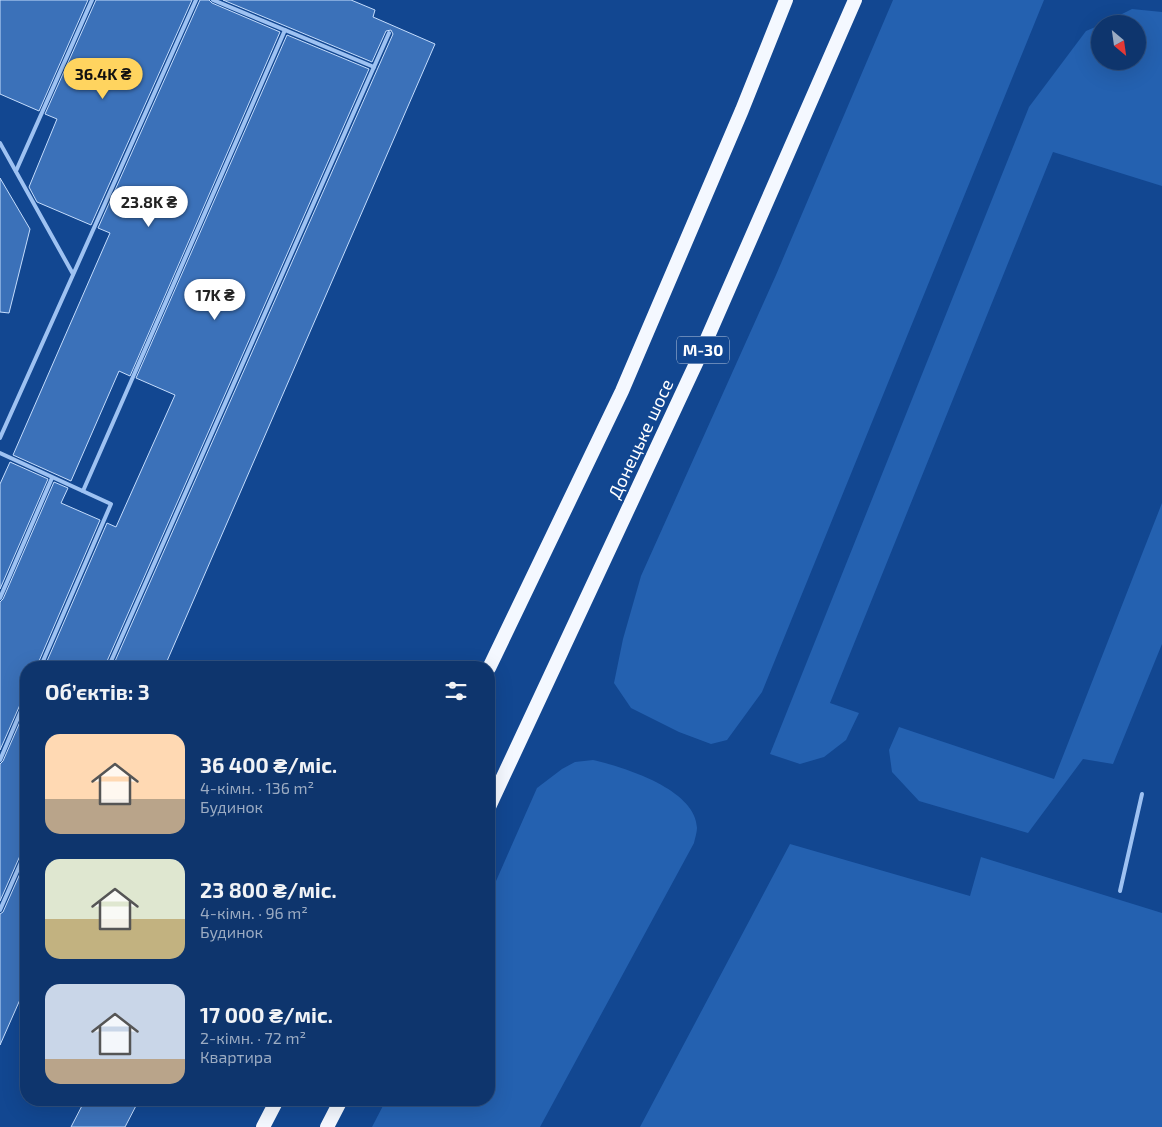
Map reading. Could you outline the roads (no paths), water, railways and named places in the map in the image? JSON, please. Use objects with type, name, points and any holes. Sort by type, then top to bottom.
[{"type":"highway","points":[[492,661],[622,391],[742,110],[786,0]]},
{"type":"highway","name":"Донецьке шосе","points":[[495,794],[699,357],[855,0]]},
{"type":"highway","points":[[263,1127],[274,1106]]},
{"type":"highway","points":[[327,1127],[338,1106]]},
{"type":"lane","points":[[16,170],[92,0]]},
{"type":"lane","points":[[0,438],[196,0]]},
{"type":"lane","points":[[213,0],[374,67]]},
{"type":"lane","points":[[82,491],[285,30]]},
{"type":"lane","points":[[111,661],[389,33]]},
{"type":"lane","points":[[0,143],[74,274]]},
{"type":"lane","points":[[0,453],[111,504],[43,661]]},
{"type":"lane","points":[[0,598],[52,478]]},
{"type":"lane","points":[[0,760],[20,713]]},
{"type":"lane","points":[[1120,891],[1142,794]]},
{"type":"lane","points":[[0,910],[20,865]]}]
